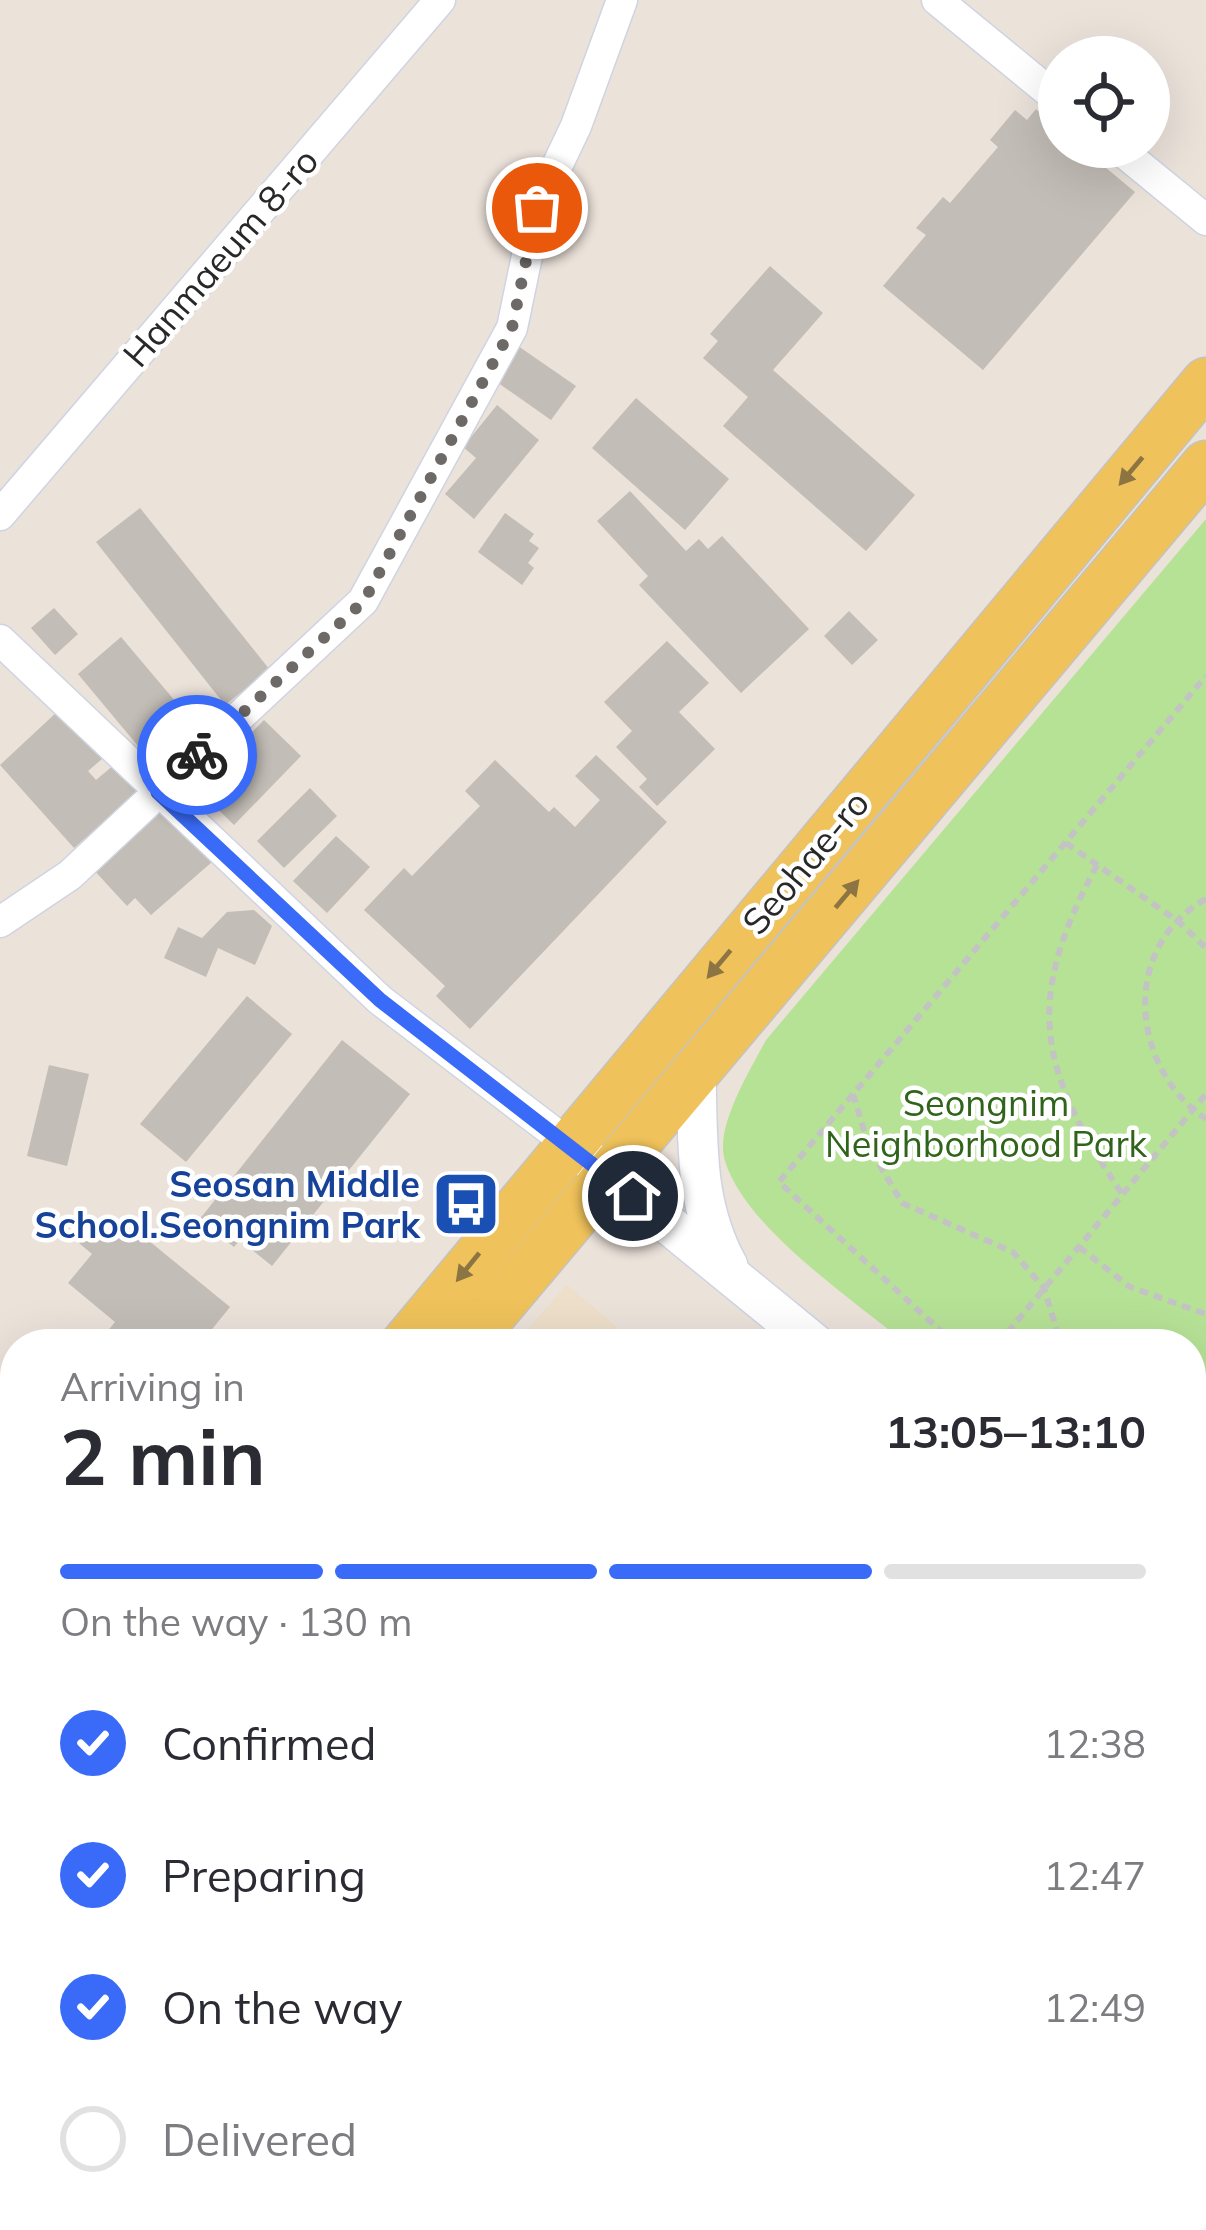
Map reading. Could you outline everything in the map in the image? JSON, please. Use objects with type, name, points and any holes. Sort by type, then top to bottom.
[{"type":"main road","name":"Seohae-ro","points":[[417,1329],[1206,382]]},
{"type":"main road","name":"Seohae-ro","points":[[479,1329],[1206,465]]},
{"type":"street","name":"Hanmaeum 8-ro","points":[[0,515],[440,0]]},
{"type":"street","points":[[0,922],[70,875],[364,601],[512,328],[537,208],[576,126],[622,0]]},
{"type":"street","points":[[937,0],[1038,83]]},
{"type":"street","points":[[1143,168],[1206,220]]},
{"type":"street","points":[[0,640],[380,1000],[569,1144],[797,1329]]},
{"type":"street","points":[[696,1074],[700,1198],[709,1231],[734,1276]]},
{"type":"path","points":[[939,1329],[779,1182],[1206,676]]},
{"type":"path","points":[[1066,843],[1179,922],[1206,948]]},
{"type":"path","points":[[1097,865],[1067,921],[1052,975],[1048,1024],[1054,1068],[1076,1123],[1122,1194]]},
{"type":"path","points":[[1206,899],[1179,922],[1149,969],[1143,1011],[1150,1052],[1171,1089],[1206,1119]]},
{"type":"path","points":[[853,1094],[869,1147],[902,1203],[1013,1252],[1044,1288],[1056,1329]]},
{"type":"path","points":[[1010,1329],[1206,1094]]},
{"type":"path","points":[[1079,1246],[1130,1287],[1206,1315]]},
{"type":"shaded area","points":[[567,1285],[619,1329],[527,1329]]},
{"type":"green space","name":"Seongnim Neighborhood Park","points":[[1206,519],[1206,1329],[887,1329],[777,1237],[737,1186],[725,1161],[729,1115],[766,1040]]},
{"type":"building","points":[[1015,110],[1027,120],[1038,111],[1038,168],[1106,168],[1135,192],[983,370],[883,286],[926,235],[916,228],[943,197],[950,203],[998,147],[990,140]]},
{"type":"building","points":[[770,266],[823,313],[773,370],[915,495],[866,551],[723,426],[748,397],[703,358],[718,341],[710,334]]},
{"type":"building","points":[[518,346],[576,386],[551,420],[494,380]]},
{"type":"building","points":[[636,398],[729,479],[685,530],[592,448]]},
{"type":"building","points":[[497,405],[539,440],[474,519],[445,494],[476,458],[463,447]]},
{"type":"building","points":[[630,491],[686,551],[699,539],[708,549],[722,536],[809,629],[741,693],[639,585],[648,576],[597,521]]},
{"type":"building","points":[[140,508],[270,670],[225,705],[96,542]]},
{"type":"building","points":[[505,513],[534,534],[529,541],[539,548],[528,563],[534,568],[522,585],[478,552]]},
{"type":"building","points":[[54,608],[78,634],[55,655],[31,628]]},
{"type":"building","points":[[849,611],[878,640],[852,665],[824,636]]},
{"type":"building","points":[[121,637],[197,727],[153,764],[78,674]]},
{"type":"building","points":[[667,641],[709,683],[679,712],[715,749],[657,806],[639,787],[647,779],[616,747],[632,731],[604,702]]},
{"type":"building","points":[[59,710],[102,759],[88,771],[96,780],[115,764],[139,791],[74,848],[0,765]]},
{"type":"building","points":[[264,720],[301,756],[234,825],[187,779],[242,722],[252,732]]},
{"type":"building","points":[[596,755],[667,822],[470,1029],[436,996],[445,986],[364,910],[404,868],[412,876],[480,806],[465,791],[495,760],[549,812],[554,807],[575,827],[600,800],[575,776]]},
{"type":"building","points":[[310,788],[337,816],[284,868],[257,841]]},
{"type":"building","points":[[163,807],[212,862],[151,915],[135,898],[127,906],[93,869]]},
{"type":"building","points":[[336,836],[370,867],[327,913],[293,881]]},
{"type":"building","points":[[254,910],[272,926],[255,965],[218,948],[206,977],[164,958],[178,927],[202,938],[227,912]]},
{"type":"building","points":[[247,996],[292,1034],[186,1162],[140,1124]]},
{"type":"building","points":[[342,1040],[410,1094],[272,1266],[240,1240],[234,1247],[199,1220]]},
{"type":"building","points":[[49,1065],[89,1074],[67,1166],[27,1156]]},
{"type":"building","points":[[100,1218],[113,1229],[121,1218],[230,1307],[212,1329],[109,1329],[115,1322],[68,1283],[92,1254],[79,1243]]},
{"type":"way so far","points":[[197,755],[364,601],[512,328],[537,208]]},
{"type":"place","name":"Seosan Middle School.Seongnim Park","points":[[466,1204]]},
{"type":"route","points":[[197,755],[158,792],[380,1000],[633,1196]]}]
